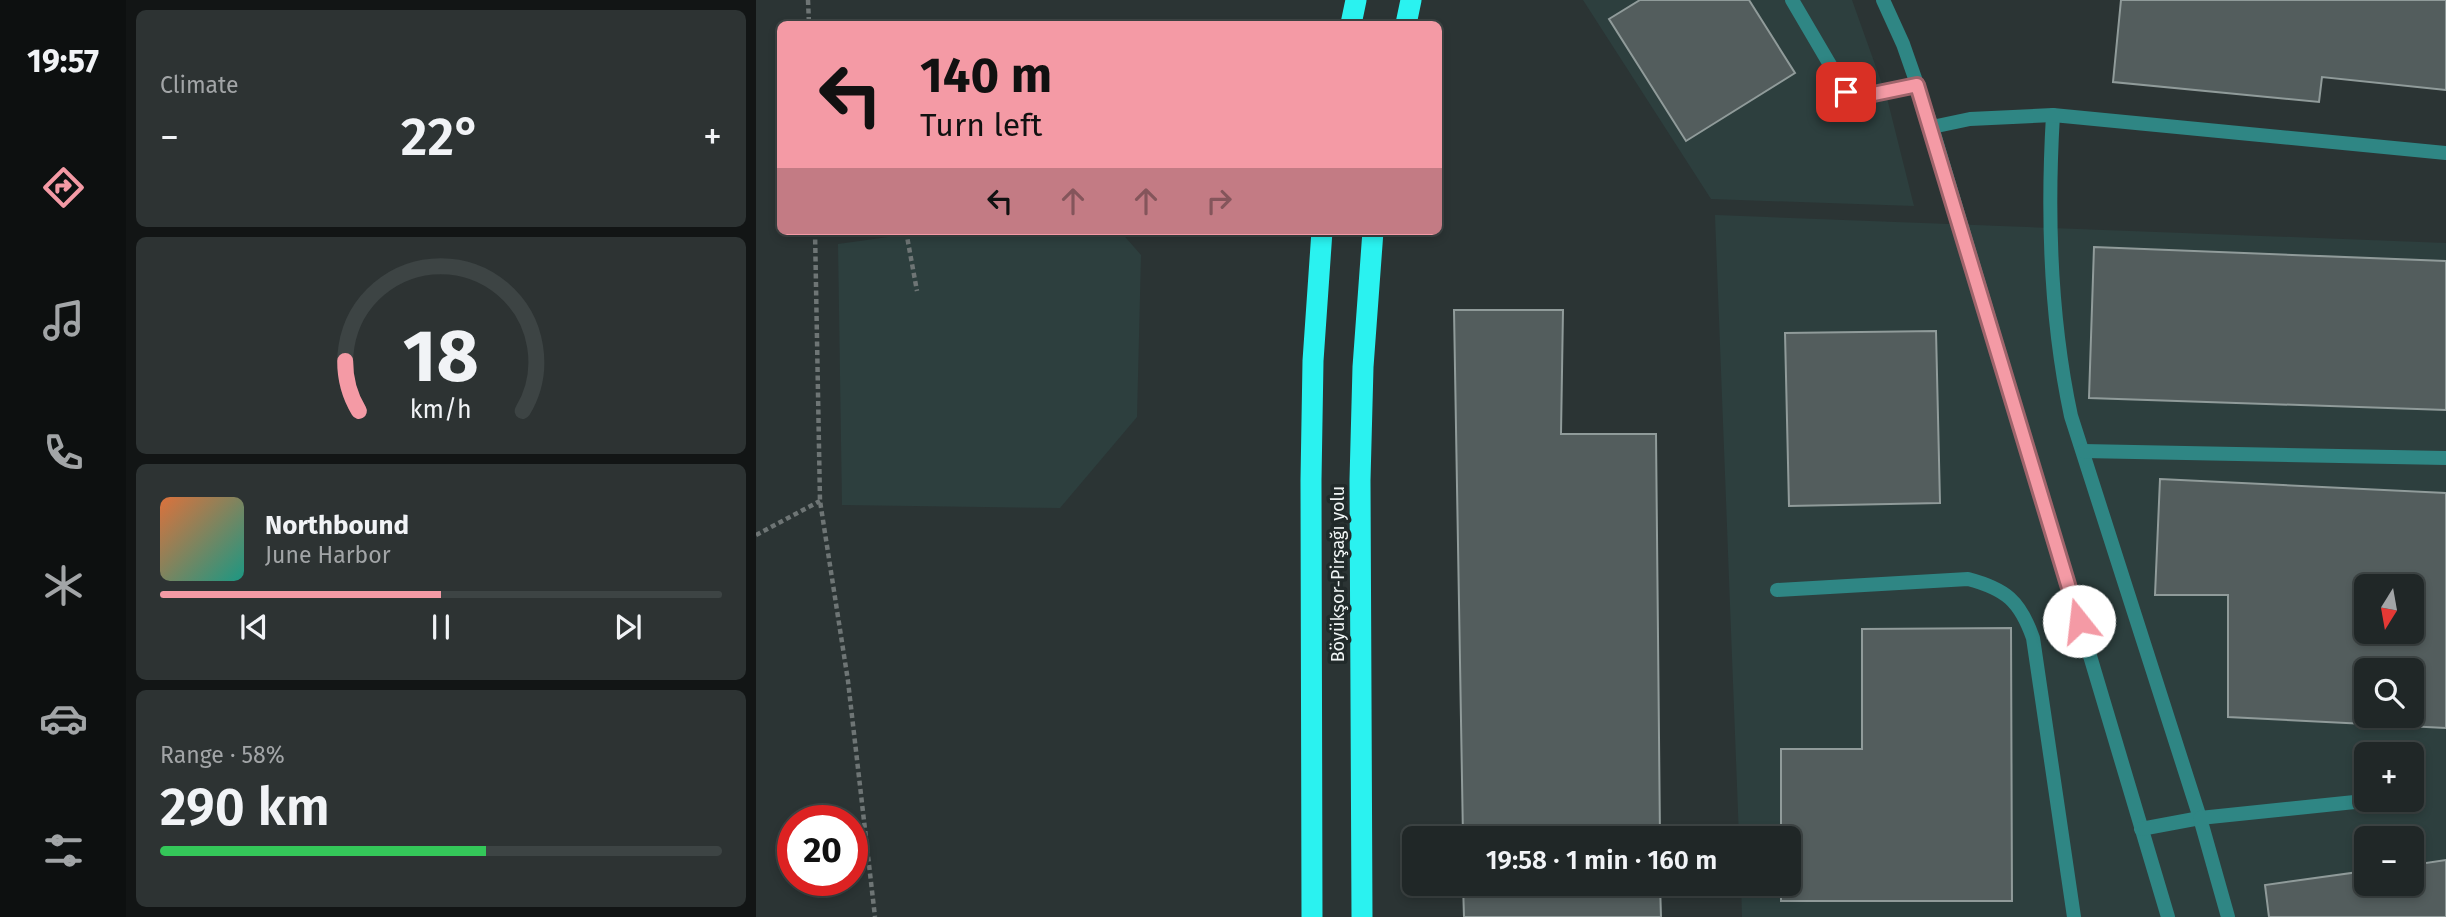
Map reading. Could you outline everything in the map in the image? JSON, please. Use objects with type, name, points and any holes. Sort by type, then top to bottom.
[{"type":"highway","points":[[1352,21],[1356,0]]},
{"type":"highway","points":[[1407,21],[1411,0]]},
{"type":"highway","name":"Böyükşor-Pirşağı yolu","points":[[1312,917],[1311,480],[1313,361],[1322,235]]},
{"type":"highway","name":"Böyükşor-Pirşağı yolu","points":[[1362,917],[1360,480],[1363,367],[1373,235]]},
{"type":"lane","points":[[1792,0],[1846,92],[1859,97],[1917,85]]},
{"type":"lane","points":[[1883,0],[1932,127],[2141,829],[2163,915]]},
{"type":"lane","points":[[1932,127],[1982,117],[2053,115],[2446,153]]},
{"type":"lane","points":[[2053,115],[2049,212],[2063,377],[2083,451],[2200,818],[2228,917]]},
{"type":"lane","points":[[2083,451],[2446,458]]},
{"type":"lane","points":[[1777,590],[1968,579],[1988,584],[2016,603],[2024,612],[2033,638],[2074,917]]},
{"type":"lane","points":[[2141,829],[2200,818],[2354,802]]},
{"type":"path","points":[[808,0],[809,21]]},
{"type":"path","points":[[815,235],[820,501],[848,681],[875,917]]},
{"type":"path","points":[[907,235],[917,291]]},
{"type":"path","points":[[756,536],[820,501]]},
{"type":"shaded area","points":[[1583,0],[1852,0],[1887,98],[1914,206],[1711,199]]},
{"type":"shaded area","points":[[1715,215],[2446,243],[2446,917],[1742,917],[1741,896],[1801,896],[1801,826],[1739,826]]},
{"type":"shaded area","points":[[902,235],[1124,235],[1141,255],[1137,417],[1060,508],[842,505],[838,244]]},
{"type":"building","points":[[1640,0],[1749,0],[1795,73],[1686,141],[1609,19]]},
{"type":"building","points":[[2121,0],[2446,0],[2446,90],[2322,77],[2319,102],[2113,82]]},
{"type":"building","points":[[2094,247],[2446,261],[2446,410],[2089,398]]},
{"type":"building","points":[[1454,310],[1563,310],[1561,434],[1656,434],[1660,826],[1463,826]]},
{"type":"building","points":[[1936,331],[1940,503],[1789,506],[1785,333]]},
{"type":"building","points":[[2160,479],[2446,493],[2446,728],[2424,727],[2424,658],[2354,658],[2354,723],[2228,717],[2228,595],[2155,595]]},
{"type":"building","points":[[2011,628],[2012,901],[1781,901],[1781,896],[1801,896],[1801,826],[1781,826],[1781,749],[1862,749],[1862,629]]},
{"type":"building","points":[[2446,860],[2446,917],[2269,917],[2265,885],[2354,873],[2354,896],[2424,896],[2424,863]]},
{"type":"building","points":[[1463,896],[1660,896],[1661,917],[1464,917]]},
{"type":"route","points":[[1846,92],[1859,97],[1917,85],[1932,127],[2079,621]]}]
